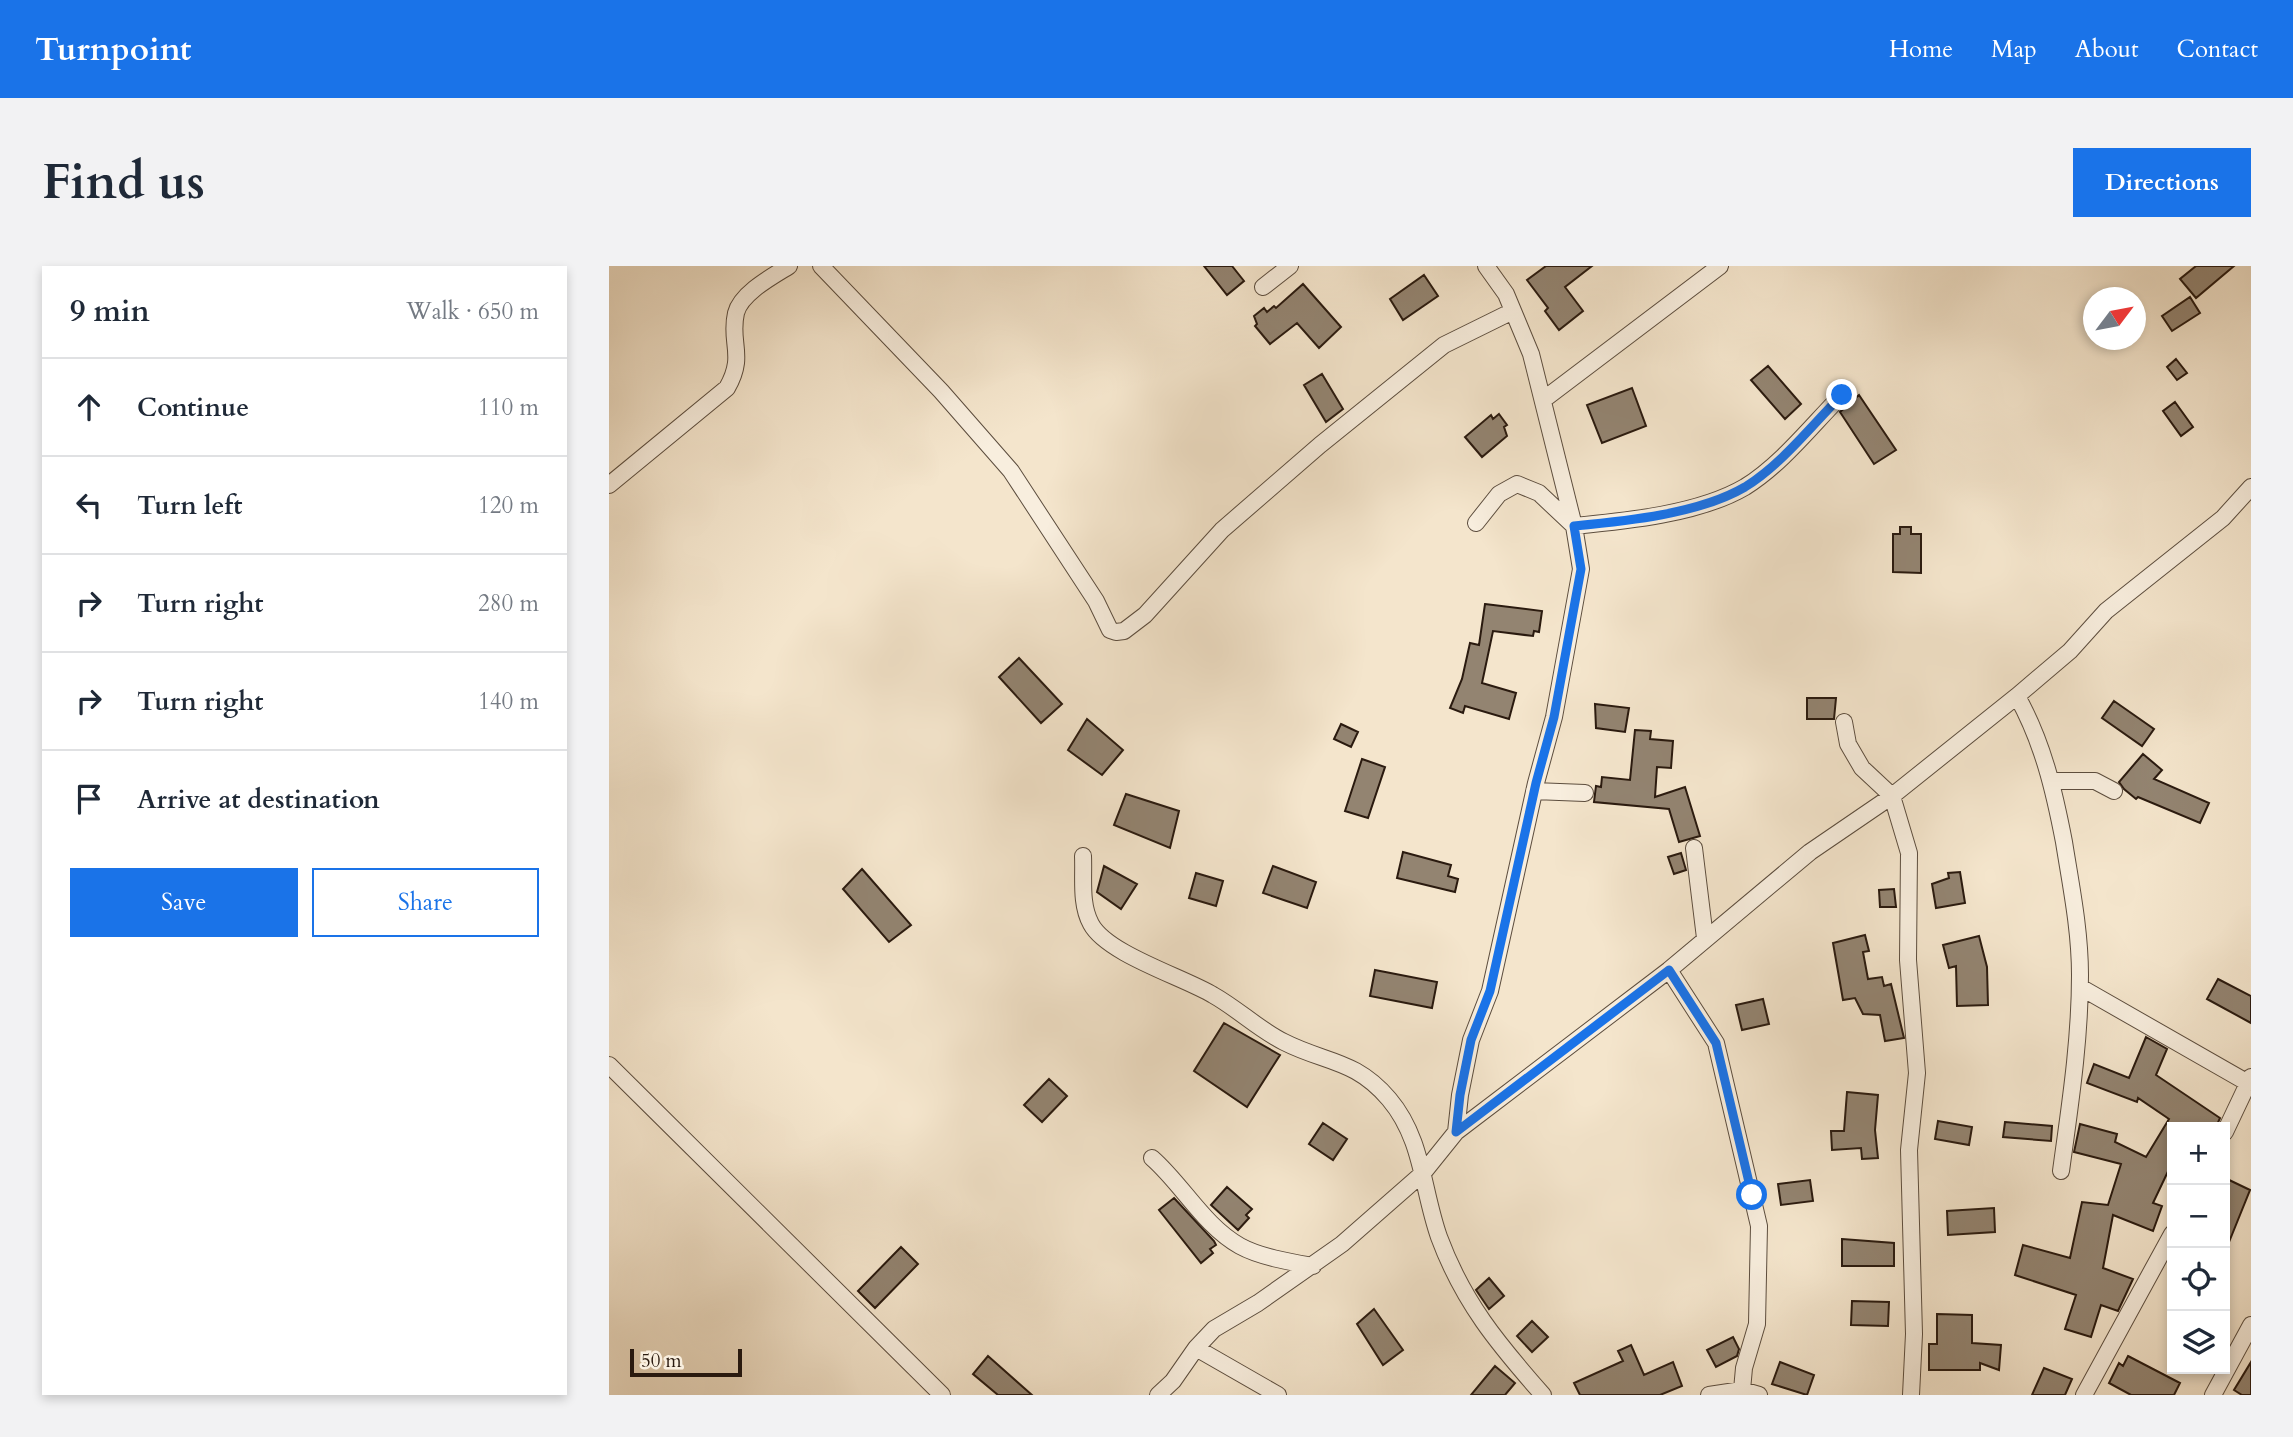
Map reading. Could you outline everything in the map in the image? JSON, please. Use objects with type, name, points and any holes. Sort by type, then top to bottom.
[{"type":"street","points":[[609,485],[727,388],[735,373],[738,356],[736,311],[747,296],[789,266]]},
{"type":"street","points":[[821,266],[941,391],[1011,471],[1096,601],[1110,629],[1116,632],[1124,631],[1145,615],[1222,530],[1320,445],[1444,345],[1513,311]]},
{"type":"street","points":[[1263,287],[1290,266]]},
{"type":"street","points":[[1456,1132],[1471,1040],[1490,991],[1534,791],[1554,717],[1581,569],[1574,526],[1531,354],[1506,294],[1486,266]]},
{"type":"street","points":[[1543,400],[1720,266]]},
{"type":"street","points":[[1574,526],[1685,510],[1745,487],[1783,454],[1842,395]]},
{"type":"street","points":[[1476,523],[1499,494],[1517,484],[1539,493],[1574,526]]},
{"type":"street","points":[[1158,1395],[1214,1329],[1313,1266],[1423,1173],[1456,1132],[1669,970],[1810,852],[1892,796],[2017,696],[2070,651],[2106,611],[2223,517],[2251,488]]},
{"type":"street","points":[[2017,696],[2032,723],[2053,781],[2075,908],[2080,987],[2077,1062],[2061,1171]]},
{"type":"street","points":[[1844,722],[1849,744],[1862,768],[1892,796],[1909,853],[1908,960],[1917,1073],[1909,1150],[1914,1334],[1910,1395]]},
{"type":"street","points":[[2053,781],[2095,781],[2114,791]]},
{"type":"street","points":[[1534,791],[1585,793]]},
{"type":"street","points":[[1694,848],[1705,938]]},
{"type":"street","points":[[1083,856],[1084,904],[1091,925],[1102,937],[1126,953],[1214,995],[1260,1030],[1287,1044],[1332,1058],[1370,1079],[1411,1131],[1438,1234],[1467,1300],[1488,1332],[1543,1395]]},
{"type":"street","points":[[1669,970],[1716,1043],[1759,1226],[1757,1324],[1744,1368],[1742,1390]]},
{"type":"street","points":[[2080,987],[2250,1080],[2230,1122]]},
{"type":"street","points":[[609,1065],[942,1395]]},
{"type":"street","points":[[1152,1158],[1171,1175],[1217,1228],[1240,1246],[1313,1266]]},
{"type":"street","points":[[2084,1395],[2167,1243]]},
{"type":"street","points":[[2213,1395],[2251,1325]]},
{"type":"street","points":[[1196,1348],[1278,1395]]},
{"type":"street","points":[[1709,1395],[1742,1390],[1759,1395]]},
{"type":"building","points":[[1204,266],[1232,266],[1244,281],[1227,295]]},
{"type":"building","points":[[1546,266],[1592,266],[1565,287],[1583,311],[1559,330],[1545,311],[1548,308],[1527,280]]},
{"type":"building","points":[[2196,266],[2234,266],[2196,298],[2180,279]]},
{"type":"building","points":[[1424,275],[1438,296],[1403,320],[1390,299]]},
{"type":"building","points":[[1303,284],[1341,327],[1319,348],[1297,323],[1270,344],[1255,326],[1257,324],[1254,316],[1264,308],[1267,312],[1274,306],[1276,308]]},
{"type":"building","points":[[2190,297],[2200,313],[2172,331],[2162,316]]},
{"type":"building","points":[[2176,359],[2187,373],[2177,380],[2167,367]]},
{"type":"building","points":[[1768,366],[1801,404],[1785,419],[1751,380]]},
{"type":"building","points":[[1322,374],[1343,409],[1326,422],[1304,385]]},
{"type":"building","points":[[1632,388],[1646,426],[1602,443],[1587,405]]},
{"type":"building","points":[[1859,395],[1896,450],[1874,464],[1840,412]]},
{"type":"building","points":[[2175,402],[2193,427],[2181,436],[2163,411]]},
{"type":"building","points":[[1499,414],[1507,425],[1504,427],[1507,436],[1482,457],[1465,437],[1491,415],[1493,419]]},
{"type":"building","points":[[1900,527],[1911,527],[1911,534],[1921,534],[1921,573],[1893,572],[1893,534],[1900,534]]},
{"type":"building","points":[[1485,604],[1542,611],[1539,632],[1534,631],[1533,636],[1493,631],[1482,683],[1516,693],[1509,719],[1465,706],[1463,713],[1450,708],[1462,679],[1470,643],[1479,645]]},
{"type":"building","points":[[1019,658],[1062,704],[1041,723],[999,677]]},
{"type":"building","points":[[1807,698],[1836,698],[1834,719],[1807,719]]},
{"type":"building","points":[[2114,701],[2154,729],[2142,746],[2102,718]]},
{"type":"building","points":[[1595,704],[1629,708],[1625,732],[1596,728]]},
{"type":"building","points":[[1087,719],[1123,750],[1102,775],[1068,750]]},
{"type":"building","points":[[1341,724],[1358,732],[1351,747],[1334,739]]},
{"type":"building","points":[[1635,730],[1651,731],[1650,739],[1673,741],[1671,768],[1657,767],[1655,797],[1685,787],[1700,836],[1679,842],[1669,809],[1594,802],[1596,786],[1601,787],[1602,777],[1630,780]]},
{"type":"building","points":[[2143,754],[2162,770],[2154,779],[2209,803],[2200,823],[2138,797],[2136,799],[2124,789],[2119,782]]},
{"type":"building","points":[[1362,759],[1385,767],[1368,818],[1345,811]]},
{"type":"building","points":[[1126,794],[1179,811],[1170,848],[1114,825]]},
{"type":"building","points":[[1403,852],[1451,865],[1448,876],[1458,879],[1455,892],[1397,878]]},
{"type":"building","points":[[1681,853],[1686,870],[1674,874],[1668,857]]},
{"type":"building","points":[[1104,866],[1137,884],[1121,909],[1097,892]]},
{"type":"building","points":[[1273,866],[1316,882],[1307,908],[1263,893]]},
{"type":"building","points":[[862,869],[911,925],[889,942],[843,889]]},
{"type":"building","points":[[1960,872],[1965,903],[1936,908],[1932,884],[1949,878],[1948,873]]},
{"type":"building","points":[[1196,873],[1223,881],[1216,906],[1189,898]]},
{"type":"building","points":[[1894,889],[1896,907],[1880,907],[1879,890]]},
{"type":"building","points":[[1865,935],[1869,951],[1863,952],[1868,979],[1882,977],[1884,986],[1891,984],[1904,1038],[1885,1041],[1880,1015],[1863,1014],[1855,998],[1843,1000],[1833,943]]},
{"type":"building","points":[[1979,936],[1987,967],[1988,1005],[1957,1006],[1956,966],[1949,968],[1943,945]]},
{"type":"building","points":[[1375,970],[1437,982],[1432,1008],[1370,996]]},
{"type":"building","points":[[2218,979],[2251,996],[2251,1023],[2207,999]]},
{"type":"building","points":[[1763,999],[1769,1024],[1742,1030],[1736,1005]]},
{"type":"building","points":[[1224,1023],[1280,1055],[1247,1107],[1194,1071]]},
{"type":"building","points":[[2146,1037],[2167,1049],[2156,1075],[2220,1118],[2218,1122],[2167,1122],[2169,1119],[2138,1098],[2137,1102],[2087,1083],[2094,1064],[2129,1078]]},
{"type":"building","points":[[1049,1079],[1067,1096],[1042,1122],[1024,1105]]},
{"type":"building","points":[[1847,1092],[1878,1095],[1875,1130],[1878,1158],[1862,1159],[1861,1148],[1832,1150],[1831,1131],[1844,1131]]},
{"type":"building","points":[[1938,1121],[1972,1127],[1969,1145],[1935,1139]]},
{"type":"building","points":[[2005,1122],[2052,1126],[2051,1141],[2003,1137]]},
{"type":"building","points":[[2167,1122],[2167,1174],[2153,1203],[2162,1206],[2153,1231],[2113,1215],[2103,1268],[2133,1279],[2118,1311],[2101,1305],[2091,1337],[2065,1329],[2076,1295],[2015,1275],[2023,1245],[2070,1258],[2082,1202],[2108,1205],[2121,1164],[2074,1152],[2080,1124],[2117,1134],[2115,1142],[2146,1157]]},
{"type":"building","points":[[1323,1123],[1347,1139],[1333,1160],[1309,1144]]},
{"type":"building","points":[[1810,1180],[1813,1201],[1781,1205],[1778,1184]]},
{"type":"building","points":[[2230,1180],[2250,1190],[2230,1240]]},
{"type":"building","points":[[1227,1187],[1252,1209],[1246,1215],[1249,1218],[1238,1230],[1211,1205]]},
{"type":"building","points":[[1174,1198],[1216,1245],[1210,1249],[1213,1253],[1201,1263],[1159,1210]]},
{"type":"building","points":[[1994,1208],[1995,1232],[1948,1235],[1947,1211]]},
{"type":"building","points":[[1842,1239],[1894,1243],[1894,1266],[1842,1266]]},
{"type":"building","points":[[901,1247],[918,1264],[875,1308],[858,1291]]},
{"type":"building","points":[[1489,1278],[1504,1296],[1489,1309],[1476,1290]]},
{"type":"building","points":[[1852,1301],[1889,1302],[1888,1326],[1851,1325]]},
{"type":"building","points":[[1374,1309],[1403,1350],[1383,1365],[1357,1324]]},
{"type":"building","points":[[1937,1314],[1972,1315],[1972,1343],[2001,1345],[1999,1370],[1980,1363],[1980,1370],[1929,1370],[1929,1344],[1937,1344]]},
{"type":"building","points":[[1532,1321],[1548,1337],[1532,1352],[1517,1336]]},
{"type":"building","points":[[1733,1337],[1739,1349],[1737,1356],[1716,1367],[1707,1350]]},
{"type":"building","points":[[1631,1345],[1644,1375],[1673,1362],[1682,1386],[1660,1395],[1580,1395],[1574,1383],[1623,1361],[1618,1351]]},
{"type":"building","points":[[988,1356],[1032,1395],[998,1395],[973,1374]]},
{"type":"building","points":[[2128,1356],[2180,1383],[2174,1395],[2131,1395],[2109,1383],[2119,1363],[2123,1366]]},
{"type":"building","points":[[1780,1362],[1814,1375],[1807,1395],[1772,1384]]},
{"type":"building","points":[[2251,1362],[2251,1395],[2242,1395],[2234,1390]]},
{"type":"building","points":[[1495,1366],[1515,1383],[1505,1395],[1471,1395]]},
{"type":"building","points":[[2044,1368],[2072,1379],[2065,1395],[2032,1395]]},
{"type":"route","points":[[1752,1195],[1723,1084],[1716,1043],[1669,970],[1456,1132],[1460,1095],[1471,1040],[1490,991],[1536,783],[1554,717],[1581,569],[1574,526],[1620,522],[1685,510],[1745,487],[1783,454],[1842,395]]}]
